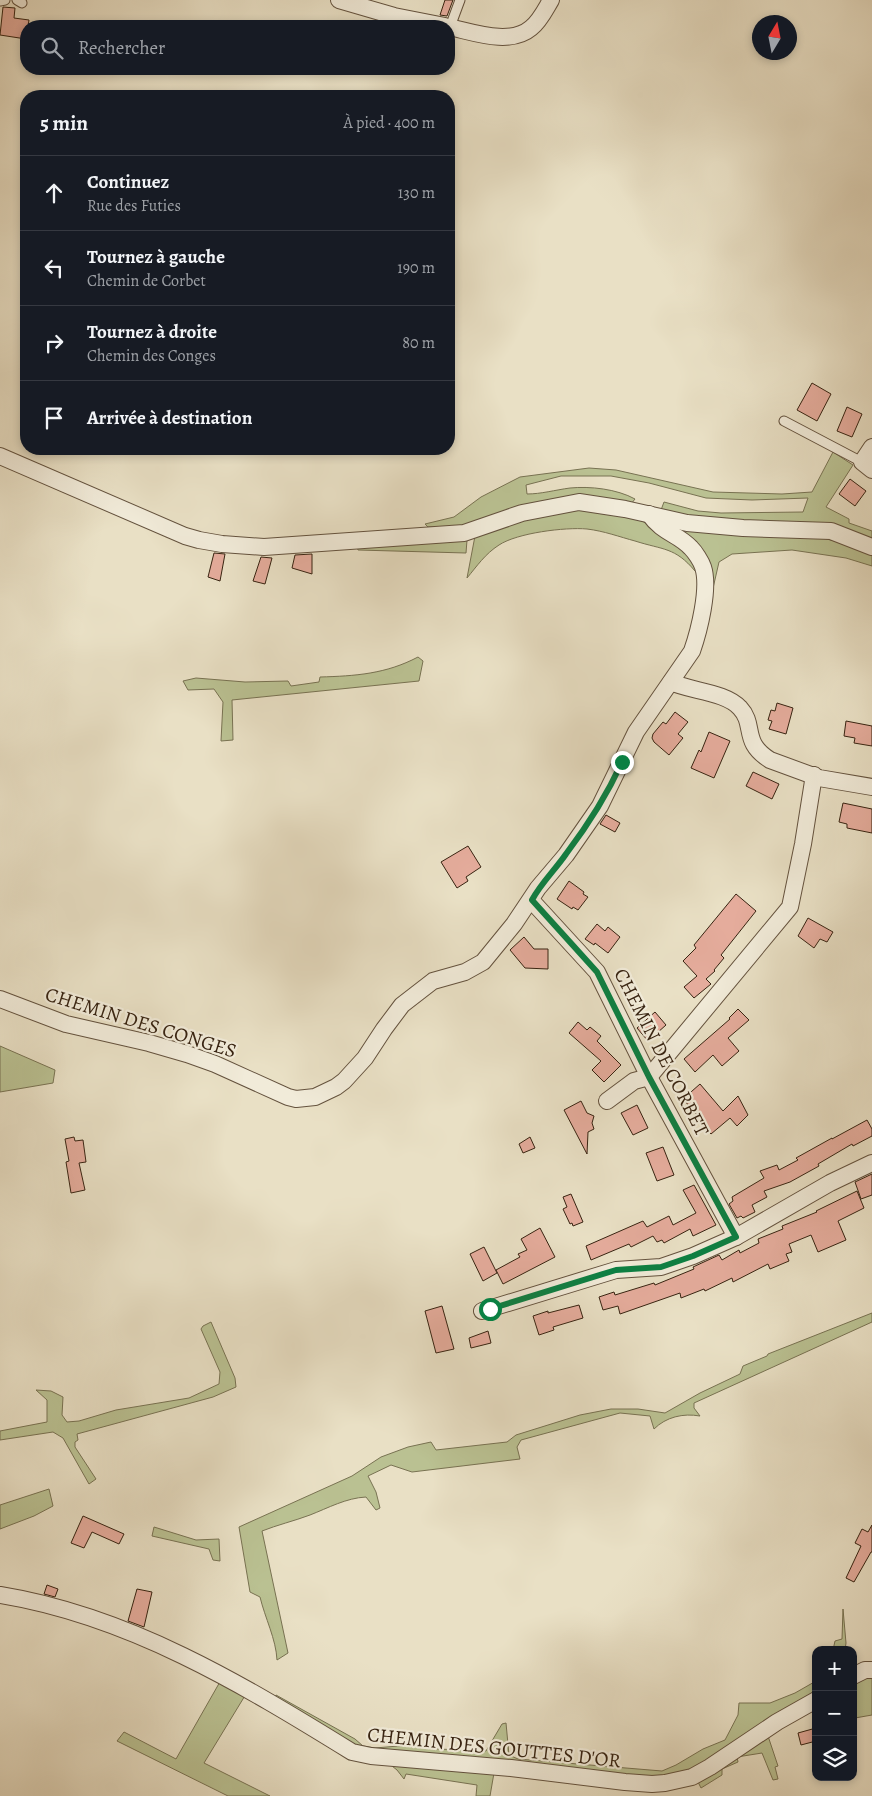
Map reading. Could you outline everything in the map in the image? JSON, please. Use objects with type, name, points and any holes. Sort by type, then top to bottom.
[{"type":"street","points":[[339,0],[414,20]]},
{"type":"street","points":[[455,28],[501,38],[516,36],[527,31],[535,24],[551,0]]},
{"type":"street","points":[[867,466],[872,447]]},
{"type":"street","points":[[0,456],[185,536],[246,547],[464,533],[522,513],[579,502],[710,526],[831,531],[872,546]]},
{"type":"street","name":"CHEMIN DES CONGES","points":[[0,999],[66,1024],[149,1043],[187,1054],[244,1077],[278,1094],[296,1099],[325,1093],[344,1081],[365,1058],[398,1010],[433,981],[465,972],[483,962],[514,924],[532,900],[538,888],[566,855],[600,806],[636,732],[686,660],[695,642],[704,595],[705,577],[703,567],[692,548],[656,524],[650,514]]},
{"type":"street","points":[[671,682],[735,703],[745,716],[750,738],[764,756],[770,760],[814,776],[872,787]]},
{"type":"street","points":[[607,1101],[634,1081],[649,1077],[790,907],[814,776]]},
{"type":"street","name":"CHEMIN DE CORBET","points":[[532,900],[597,972],[649,1077],[736,1237]]},
{"type":"street","points":[[482,1311],[616,1270],[661,1267],[693,1256],[736,1237],[830,1183],[872,1163]]},
{"type":"street","name":"CHEMIN DES GOUTTES D'OR","points":[[0,1595],[66,1610],[159,1644],[216,1672],[352,1752],[371,1756],[527,1770],[625,1782],[665,1783],[692,1777],[777,1722],[812,1702]]},
{"type":"street","points":[[857,1674],[865,1670],[872,1670]]},
{"type":"lane","points":[[0,1],[5,0]]},
{"type":"lane","points":[[451,20],[460,0]]},
{"type":"lane","points":[[784,421],[867,466]]},
{"type":"green space","points":[[833,452],[853,465],[826,507],[849,519],[849,523],[872,531],[872,542],[694,519],[661,510],[664,502],[698,511],[721,513],[803,512],[808,498],[752,500],[706,498],[649,483],[611,476],[561,476],[526,485],[527,494],[586,487],[612,491],[628,496],[635,499],[631,504],[578,496],[468,526],[428,527],[425,524],[454,517],[481,497],[520,477],[589,468],[616,470],[713,492],[782,494],[812,492]]},
{"type":"green space","points":[[575,508],[622,513],[644,522],[683,547],[698,569],[695,571],[681,557],[668,550],[600,531],[566,529],[529,534],[507,541],[490,552],[467,578],[475,536],[505,524]]},
{"type":"green space","points":[[671,523],[816,536],[857,547],[872,554],[872,566],[846,558],[792,550],[732,554],[719,562],[711,597],[709,573]]},
{"type":"green space","points":[[467,540],[466,553],[358,550],[356,544]]},
{"type":"green space","points":[[418,657],[423,661],[419,681],[232,700],[233,740],[221,741],[223,702],[214,689],[188,690],[183,681],[196,678],[245,682],[288,681],[291,686],[319,682],[320,677],[358,675],[382,671]]},
{"type":"green space","points":[[0,1046],[55,1070],[53,1083],[0,1092]]},
{"type":"green space","points":[[872,1313],[872,1322],[694,1403],[694,1408],[700,1416],[687,1415],[675,1417],[664,1421],[654,1429],[650,1416],[620,1413],[521,1440],[517,1447],[520,1459],[412,1472],[391,1465],[368,1476],[376,1492],[380,1508],[376,1510],[366,1497],[359,1498],[344,1501],[262,1531],[288,1653],[277,1660],[260,1597],[250,1592],[239,1527],[352,1476],[381,1457],[408,1447],[431,1442],[436,1450],[507,1442],[516,1435],[580,1415],[611,1409],[638,1409],[665,1413],[700,1393],[740,1374],[743,1366],[768,1354]]},
{"type":"green space","points":[[211,1322],[235,1378],[236,1387],[213,1397],[77,1434],[78,1440],[75,1442],[75,1447],[96,1479],[89,1484],[63,1438],[53,1432],[0,1440],[0,1431],[47,1422],[47,1400],[36,1390],[51,1391],[63,1397],[62,1415],[67,1422],[79,1421],[116,1410],[189,1398],[219,1384],[220,1372],[201,1329]]},
{"type":"green space","points":[[49,1489],[53,1506],[34,1516],[0,1529],[0,1505]]},
{"type":"green space","points":[[154,1527],[196,1540],[219,1539],[220,1561],[213,1560],[209,1549],[152,1536]]},
{"type":"green space","points":[[843,1609],[846,1646],[834,1646],[835,1641],[842,1639]]},
{"type":"green space","points":[[872,1677],[872,1715],[857,1718],[857,1682],[863,1678]]},
{"type":"green space","points":[[221,1680],[246,1694],[204,1763],[270,1796],[228,1796],[117,1741],[124,1732],[176,1759]]},
{"type":"green space","points":[[812,1683],[812,1697],[691,1773],[652,1779],[355,1748],[274,1699],[276,1695],[355,1739],[363,1746],[375,1748],[410,1745],[438,1749],[486,1751],[502,1724],[506,1723],[509,1755],[518,1759],[662,1771],[703,1749],[725,1740],[738,1715],[739,1703],[770,1703],[795,1693]]},
{"type":"green space","points":[[768,1736],[778,1766],[775,1767],[778,1779],[773,1780],[762,1753],[737,1757],[738,1762],[722,1769],[722,1775],[701,1788],[697,1780]]},
{"type":"green space","points":[[387,1762],[494,1773],[490,1796],[476,1796],[477,1785],[406,1774],[404,1779]]},
{"type":"building","points":[[445,0],[453,0],[447,16],[440,15]]},
{"type":"building","points":[[3,7],[15,8],[14,18],[29,20],[20,20],[20,38],[0,35]]},
{"type":"building","points":[[812,383],[831,394],[817,421],[797,410]]},
{"type":"building","points":[[847,407],[862,414],[852,437],[837,431]]},
{"type":"building","points":[[850,479],[866,491],[855,506],[839,494]]},
{"type":"building","points":[[214,553],[225,554],[220,581],[208,577]]},
{"type":"building","points":[[312,554],[312,574],[292,568],[295,555]]},
{"type":"building","points":[[261,557],[272,558],[265,584],[253,581]]},
{"type":"building","points":[[777,703],[793,708],[786,734],[769,729],[772,721],[768,720],[771,710],[775,711]]},
{"type":"building","points":[[675,712],[688,722],[678,734],[683,738],[669,755],[652,738],[663,722],[666,724]]},
{"type":"building","points":[[846,721],[872,726],[872,746],[854,743],[855,738],[844,736]]},
{"type":"building","points":[[709,732],[730,741],[714,778],[691,768],[699,750],[701,752]]},
{"type":"building","points":[[753,772],[779,784],[772,799],[746,786]]},
{"type":"building","points":[[843,803],[872,809],[872,833],[847,828],[847,824],[839,822]]},
{"type":"building","points":[[606,815],[620,823],[615,832],[600,824]]},
{"type":"building","points":[[468,846],[481,867],[466,877],[468,881],[457,888],[441,862]]},
{"type":"building","points":[[569,881],[588,897],[578,910],[573,907],[572,909],[557,899]]},
{"type":"building","points":[[736,894],[756,911],[721,955],[724,958],[715,971],[706,979],[711,984],[694,998],[684,987],[697,976],[683,961],[696,948],[694,945]]},
{"type":"building","points":[[808,918],[833,932],[827,942],[820,939],[814,948],[798,936]]},
{"type":"building","points":[[597,924],[605,931],[608,927],[620,937],[608,953],[595,943],[594,945],[585,939]]},
{"type":"building","points":[[524,937],[534,949],[548,949],[548,969],[525,968],[510,950]]},
{"type":"building","points":[[738,1009],[749,1020],[728,1038],[739,1051],[722,1066],[713,1055],[695,1072],[684,1059],[730,1019]]},
{"type":"building","points":[[655,1012],[666,1025],[648,1041],[637,1028]]},
{"type":"building","points":[[578,1022],[587,1030],[590,1027],[601,1036],[597,1041],[621,1065],[604,1082],[592,1070],[601,1061],[569,1033]]},
{"type":"building","points":[[700,1084],[723,1111],[738,1096],[748,1115],[737,1126],[730,1118],[711,1134],[697,1119],[699,1117],[683,1099]]},
{"type":"building","points":[[581,1101],[587,1113],[594,1116],[592,1123],[594,1129],[588,1132],[587,1154],[564,1110]]},
{"type":"building","points":[[637,1105],[648,1128],[633,1135],[621,1113]]},
{"type":"building","points":[[867,1120],[872,1129],[872,1136],[853,1146],[852,1144],[818,1164],[819,1166],[790,1182],[764,1191],[767,1197],[752,1205],[755,1212],[743,1218],[741,1216],[737,1218],[729,1204],[733,1201],[732,1197],[764,1178],[760,1171],[777,1165],[779,1170],[798,1160],[796,1158]]},
{"type":"building","points":[[74,1137],[75,1141],[83,1140],[86,1162],[79,1163],[85,1190],[71,1193],[66,1162],[69,1161],[65,1139]]},
{"type":"building","points":[[530,1137],[535,1148],[523,1153],[519,1144]]},
{"type":"building","points":[[663,1147],[674,1175],[657,1181],[646,1153]]},
{"type":"building","points":[[872,1174],[872,1195],[861,1199],[855,1182]]},
{"type":"building","points":[[694,1185],[716,1225],[693,1236],[690,1229],[664,1243],[662,1240],[657,1242],[653,1236],[631,1247],[629,1244],[591,1260],[586,1246],[643,1221],[647,1227],[669,1216],[673,1225],[696,1213],[683,1190]]},
{"type":"building","points":[[857,1191],[864,1208],[838,1221],[846,1240],[818,1252],[811,1235],[789,1244],[792,1252],[786,1254],[789,1261],[770,1269],[768,1264],[733,1282],[732,1278],[705,1291],[704,1289],[681,1298],[680,1293],[620,1314],[618,1306],[603,1310],[599,1297],[614,1292],[615,1295],[654,1283],[655,1285],[694,1269],[693,1267],[719,1255],[722,1260],[739,1250],[740,1253],[759,1243],[758,1239],[783,1229],[782,1226],[817,1212]]},
{"type":"building","points":[[571,1194],[583,1222],[573,1226],[572,1223],[570,1224],[563,1209],[567,1207],[563,1197]]},
{"type":"building","points":[[540,1228],[555,1257],[503,1284],[496,1270],[520,1257],[518,1254],[527,1250],[521,1239]]},
{"type":"building","points":[[484,1247],[497,1273],[483,1281],[470,1254]]},
{"type":"building","points":[[579,1305],[583,1318],[553,1327],[554,1330],[539,1335],[533,1316]]},
{"type":"building","points":[[442,1306],[454,1349],[436,1353],[425,1311]]},
{"type":"building","points":[[488,1331],[491,1343],[471,1348],[469,1338]]},
{"type":"building","points":[[83,1516],[124,1534],[119,1544],[92,1532],[84,1548],[71,1543]]},
{"type":"building","points":[[872,1525],[872,1552],[854,1582],[846,1578],[861,1546],[855,1543],[862,1529],[868,1532]]},
{"type":"building","points":[[47,1585],[58,1589],[55,1597],[44,1594]]},
{"type":"building","points":[[137,1589],[152,1592],[144,1627],[128,1621]]},
{"type":"building","points":[[812,1729],[812,1742],[801,1745],[798,1733]]},
{"type":"route","points":[[490,1309],[616,1270],[661,1267],[693,1256],[736,1237],[649,1077],[597,972],[532,900],[538,888],[566,855],[600,806],[622,762]]}]
